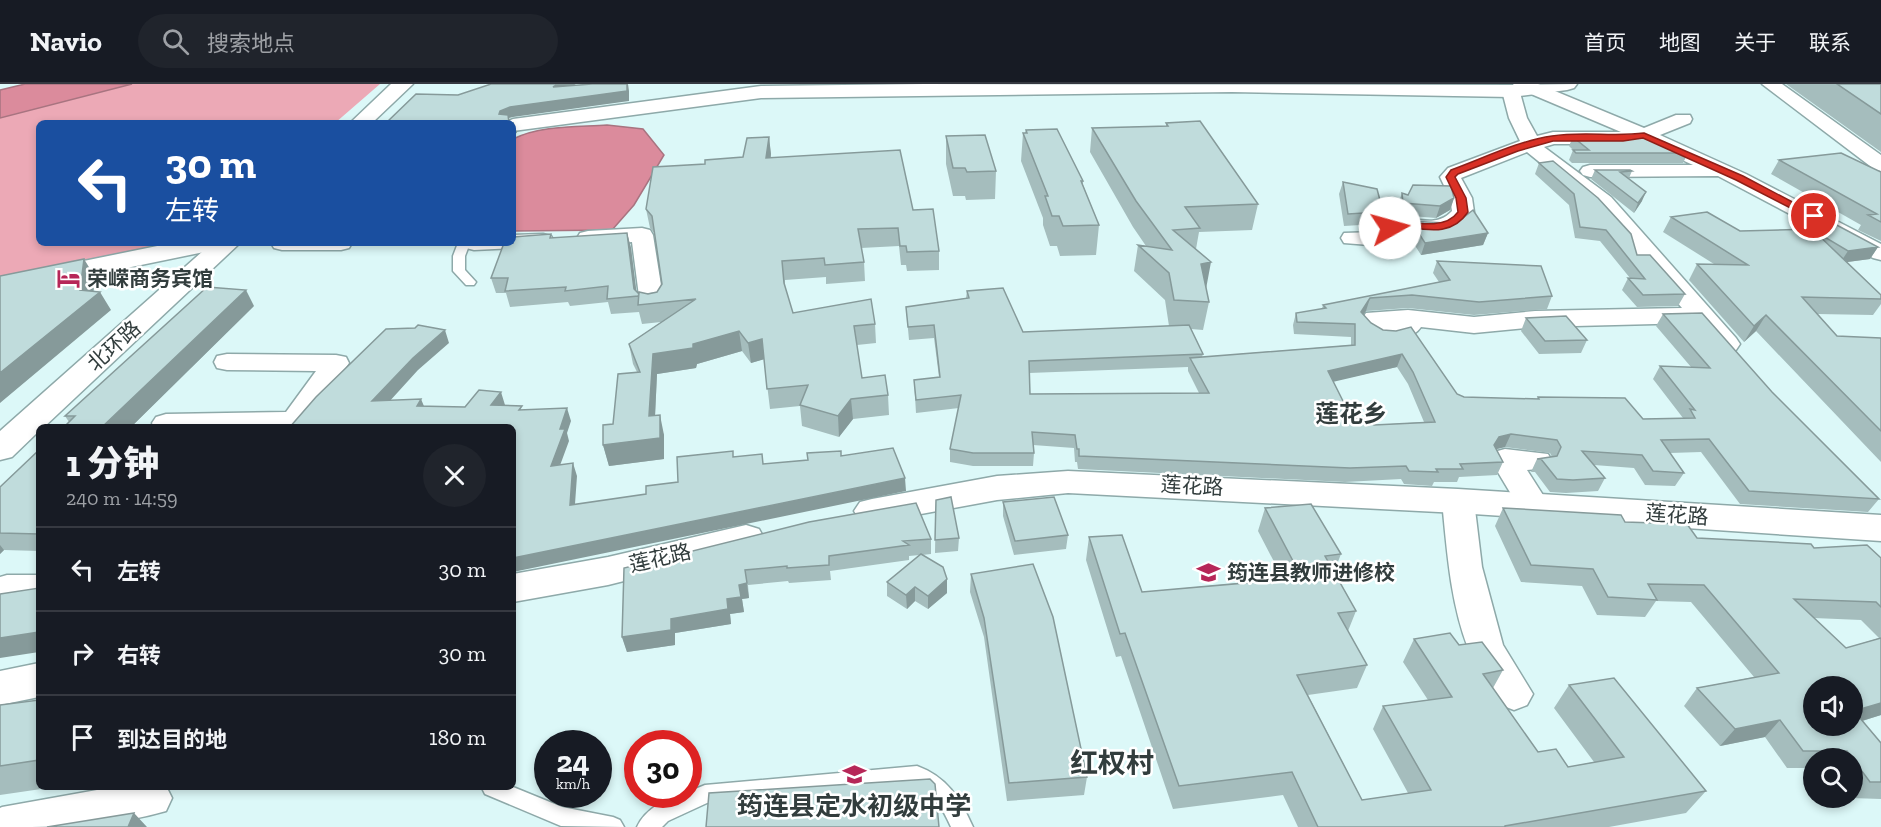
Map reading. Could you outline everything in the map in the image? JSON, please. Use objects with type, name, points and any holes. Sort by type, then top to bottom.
[{"type":"street","points":[[363,120],[403,84]]},
{"type":"street","points":[[516,125],[761,92],[1232,86],[1523,88],[1567,84]]},
{"type":"street","points":[[1771,84],[1881,165]]},
{"type":"street","points":[[1523,88],[1644,135],[1724,171],[1851,235],[1881,253]]},
{"type":"street","points":[[1523,88],[1518,118],[1531,144],[1603,202],[1745,364]]},
{"type":"street","points":[[1352,238],[1382,239],[1388,233],[1390,222],[1444,227],[1458,219],[1463,212],[1461,198],[1450,177],[1455,172],[1531,144],[1553,138],[1623,138],[1644,135],[1683,119]]},
{"type":"street","points":[[1563,171],[1724,171]]},
{"type":"street","points":[[1851,235],[1881,232]]},
{"type":"street","points":[[516,243],[642,236],[652,304]]},
{"type":"street","points":[[0,286],[194,246]]},
{"type":"street","name":"北环路","points":[[0,449],[224,246]]},
{"type":"street","points":[[1413,319],[1474,325],[1535,319],[1701,315]]},
{"type":"street","points":[[166,423],[291,424],[336,363],[227,362]]},
{"type":"street","points":[[1534,506],[1505,459],[1537,461]]},
{"type":"street","name":"莲花路","points":[[845,516],[997,488],[1068,482],[1458,501],[1881,528]]},
{"type":"street","points":[[1458,501],[1465,567],[1486,650],[1514,694]]},
{"type":"street","name":"莲花路","points":[[516,587],[608,571],[776,531]]},
{"type":"street","points":[[0,688],[36,681]]},
{"type":"street","points":[[2,827],[151,798]]},
{"type":"lane","points":[[463,246],[459,256],[459,271],[470,282]]},
{"type":"lane","points":[[648,827],[661,814],[705,794],[917,775],[929,779],[947,796],[962,827]]},
{"type":"lane","points":[[497,790],[561,816],[613,827]]},
{"type":"shaded area","points":[[25,84],[132,84],[0,118],[0,90]]},
{"type":"shaded area","points":[[132,84],[380,84],[338,120],[36,120],[36,246],[163,246],[0,280],[0,118]]},
{"type":"shaded area","points":[[607,125],[643,129],[664,155],[634,205],[612,230],[516,231],[516,138],[535,131]]},
{"type":"building","points":[[491,84],[558,84],[553,87],[627,84],[627,91],[510,107],[500,111],[499,114],[508,115],[509,120],[389,120],[416,94],[458,95]]},
{"type":"building","points":[[1837,84],[1881,84],[1881,114]]},
{"type":"building","points":[[1200,121],[1258,204],[1185,207],[1200,228],[1173,230],[1211,262],[1201,264],[1209,302],[1174,300],[1169,273],[1138,245],[1172,250],[1136,201],[1092,128],[1168,126],[1166,123]]},
{"type":"building","points":[[1057,129],[1083,181],[1081,181],[1099,225],[1063,226],[1059,216],[1052,216],[1045,196],[1048,196],[1023,133],[1027,133],[1026,130]]},
{"type":"building","points":[[1644,134],[1688,153],[1576,153],[1573,150],[1589,150],[1573,137],[1627,137]]},
{"type":"building","points":[[985,135],[996,171],[967,172],[965,168],[953,168],[946,136]]},
{"type":"building","points":[[769,137],[766,158],[900,150],[913,210],[933,209],[939,251],[907,252],[906,246],[900,246],[898,228],[858,229],[864,262],[825,265],[824,258],[782,261],[784,283],[793,313],[871,299],[875,324],[854,326],[862,378],[885,375],[888,395],[851,399],[838,416],[800,405],[808,385],[767,389],[762,339],[748,343],[739,331],[693,344],[693,348],[653,354],[649,416],[660,415],[660,438],[603,445],[603,425],[613,424],[618,374],[640,372],[629,344],[696,299],[638,305],[639,292],[648,294],[657,292],[662,284],[652,216],[646,209],[653,167],[705,164],[705,160],[743,157],[747,138]]},
{"type":"building","points":[[1841,153],[1881,172],[1881,222],[1868,215],[1877,214],[1779,160]]},
{"type":"building","points":[[1553,161],[1598,198],[1631,234],[1637,255],[1650,255],[1685,294],[1643,295],[1628,278],[1645,279],[1606,230],[1580,227],[1574,194],[1539,163]]},
{"type":"building","points":[[1595,170],[1630,170],[1632,171],[1620,172],[1646,192],[1638,203]]},
{"type":"building","points":[[1343,182],[1377,189],[1382,208],[1380,212],[1348,214]]},
{"type":"building","points":[[1413,185],[1451,186],[1454,198],[1440,206],[1403,203],[1402,193],[1408,195]]},
{"type":"building","points":[[1473,210],[1488,233],[1425,243],[1411,221],[1446,223],[1464,217]]},
{"type":"building","points":[[1707,212],[1740,231],[1812,229],[1881,295],[1881,299],[1802,297],[1837,336],[1881,338],[1881,431],[1766,315],[1754,326],[1697,264],[1748,265],[1671,217]]},
{"type":"building","points":[[1831,222],[1878,247],[1848,251],[1806,226]]},
{"type":"building","points":[[627,233],[634,289],[639,294],[638,296],[607,299],[608,286],[565,291],[566,287],[505,291],[508,278],[491,278],[503,246],[516,246],[516,237],[551,234],[550,238]]},
{"type":"building","points":[[84,259],[80,290],[100,292],[0,373],[0,276]]},
{"type":"building","points":[[1437,261],[1541,266],[1552,296],[1479,302],[1412,295],[1370,298],[1361,312],[1371,323],[1383,330],[1396,331],[1411,327],[1457,394],[1464,397],[1539,399],[1538,397],[1625,398],[1643,419],[1695,418],[1690,409],[1695,410],[1660,366],[1710,368],[1663,314],[1702,313],[1772,392],[1879,499],[1749,491],[1709,439],[1661,440],[1684,473],[1653,471],[1642,455],[1582,451],[1605,478],[1573,480],[1557,479],[1541,459],[1537,459],[1557,456],[1561,447],[1557,440],[1511,434],[1499,437],[1494,445],[1503,462],[1460,464],[1463,469],[1436,469],[1438,472],[1409,471],[1406,466],[1350,468],[1079,456],[1075,435],[1032,432],[1034,453],[973,453],[950,449],[961,395],[916,400],[914,380],[940,377],[934,325],[908,327],[906,307],[969,298],[967,291],[1003,288],[1023,332],[1189,325],[1203,354],[1029,361],[1030,394],[1209,393],[1190,358],[1355,345],[1355,324],[1297,322],[1296,313],[1326,308],[1323,305],[1450,280]],"holes":[[[1402,354],[1413,372],[1435,422],[1374,425],[1370,418],[1352,419],[1328,371]]]},
{"type":"building","points":[[207,287],[246,290],[105,424],[67,424],[75,416],[65,416]]},
{"type":"building","points":[[1566,316],[1587,340],[1545,341],[1526,318]]},
{"type":"building","points":[[418,325],[445,330],[413,358],[372,401],[421,399],[417,406],[465,407],[479,390],[501,392],[491,405],[522,406],[519,410],[567,408],[560,429],[565,429],[551,466],[573,463],[570,505],[646,494],[646,486],[678,482],[677,457],[733,451],[733,457],[762,454],[763,464],[808,460],[807,453],[841,451],[841,456],[893,448],[905,478],[516,557],[516,424],[292,424],[316,397],[386,329],[415,328]]},
{"type":"building","points":[[36,453],[36,534],[0,533],[0,487]]},
{"type":"building","points":[[951,497],[959,538],[935,540],[936,500]]},
{"type":"building","points":[[1054,497],[1068,535],[1015,541],[1003,502]]},
{"type":"building","points":[[916,503],[931,539],[903,541],[909,545],[829,556],[829,565],[745,570],[747,583],[739,585],[741,597],[727,599],[728,609],[671,619],[671,630],[622,637],[624,568],[809,522]]},
{"type":"building","points":[[1311,504],[1341,554],[1325,556],[1356,611],[1338,613],[1367,665],[1297,675],[1362,800],[1431,790],[1383,706],[1452,697],[1414,639],[1450,633],[1459,645],[1482,642],[1503,670],[1483,674],[1538,752],[1556,749],[1568,767],[1624,757],[1569,685],[1614,678],[1706,791],[1505,827],[1318,827],[1292,772],[1179,786],[1125,633],[1120,634],[1089,537],[1122,535],[1142,592],[1302,578],[1265,508]]},
{"type":"building","points":[[1503,508],[1621,515],[1625,522],[1687,524],[1697,538],[1811,544],[1814,548],[1867,545],[1881,558],[1881,607],[1876,602],[1794,599],[1846,648],[1881,638],[1881,703],[1863,708],[1863,676],[1803,676],[1803,736],[1863,736],[1863,722],[1881,743],[1881,782],[1870,782],[1863,773],[1863,748],[1803,748],[1803,751],[1780,720],[1735,729],[1697,688],[1779,673],[1704,585],[1648,584],[1657,600],[1608,597],[1593,569],[1531,565]]},
{"type":"building","points":[[921,554],[943,567],[947,579],[928,596],[915,587],[906,595],[887,582]]},
{"type":"building","points":[[1033,564],[1053,617],[1087,777],[1009,783],[984,618],[971,574]]},
{"type":"building","points":[[36,588],[36,632],[0,638],[0,594]]},
{"type":"building","points":[[36,700],[36,760],[0,766],[0,705]]},
{"type":"building","points":[[930,779],[935,784],[939,827],[706,827],[709,793]]},
{"type":"building","points":[[134,813],[128,827],[47,827]]},
{"type":"place","name":"荣嵘商务宾馆","points":[[69,279]]},
{"type":"place","name":"筠连县教师进修校","points":[[1209,573]]},
{"type":"place","name":"筠连县定水初级中学","points":[[854,775]]},
{"type":"district","name":"莲花乡","points":[[1351,414]]},
{"type":"district","name":"红权村","points":[[1112,763]]},
{"type":"route","points":[[1390,228],[1390,222],[1444,227],[1458,219],[1463,212],[1461,198],[1450,177],[1455,172],[1515,149],[1553,138],[1623,138],[1644,135],[1739,178],[1814,216]]}]
